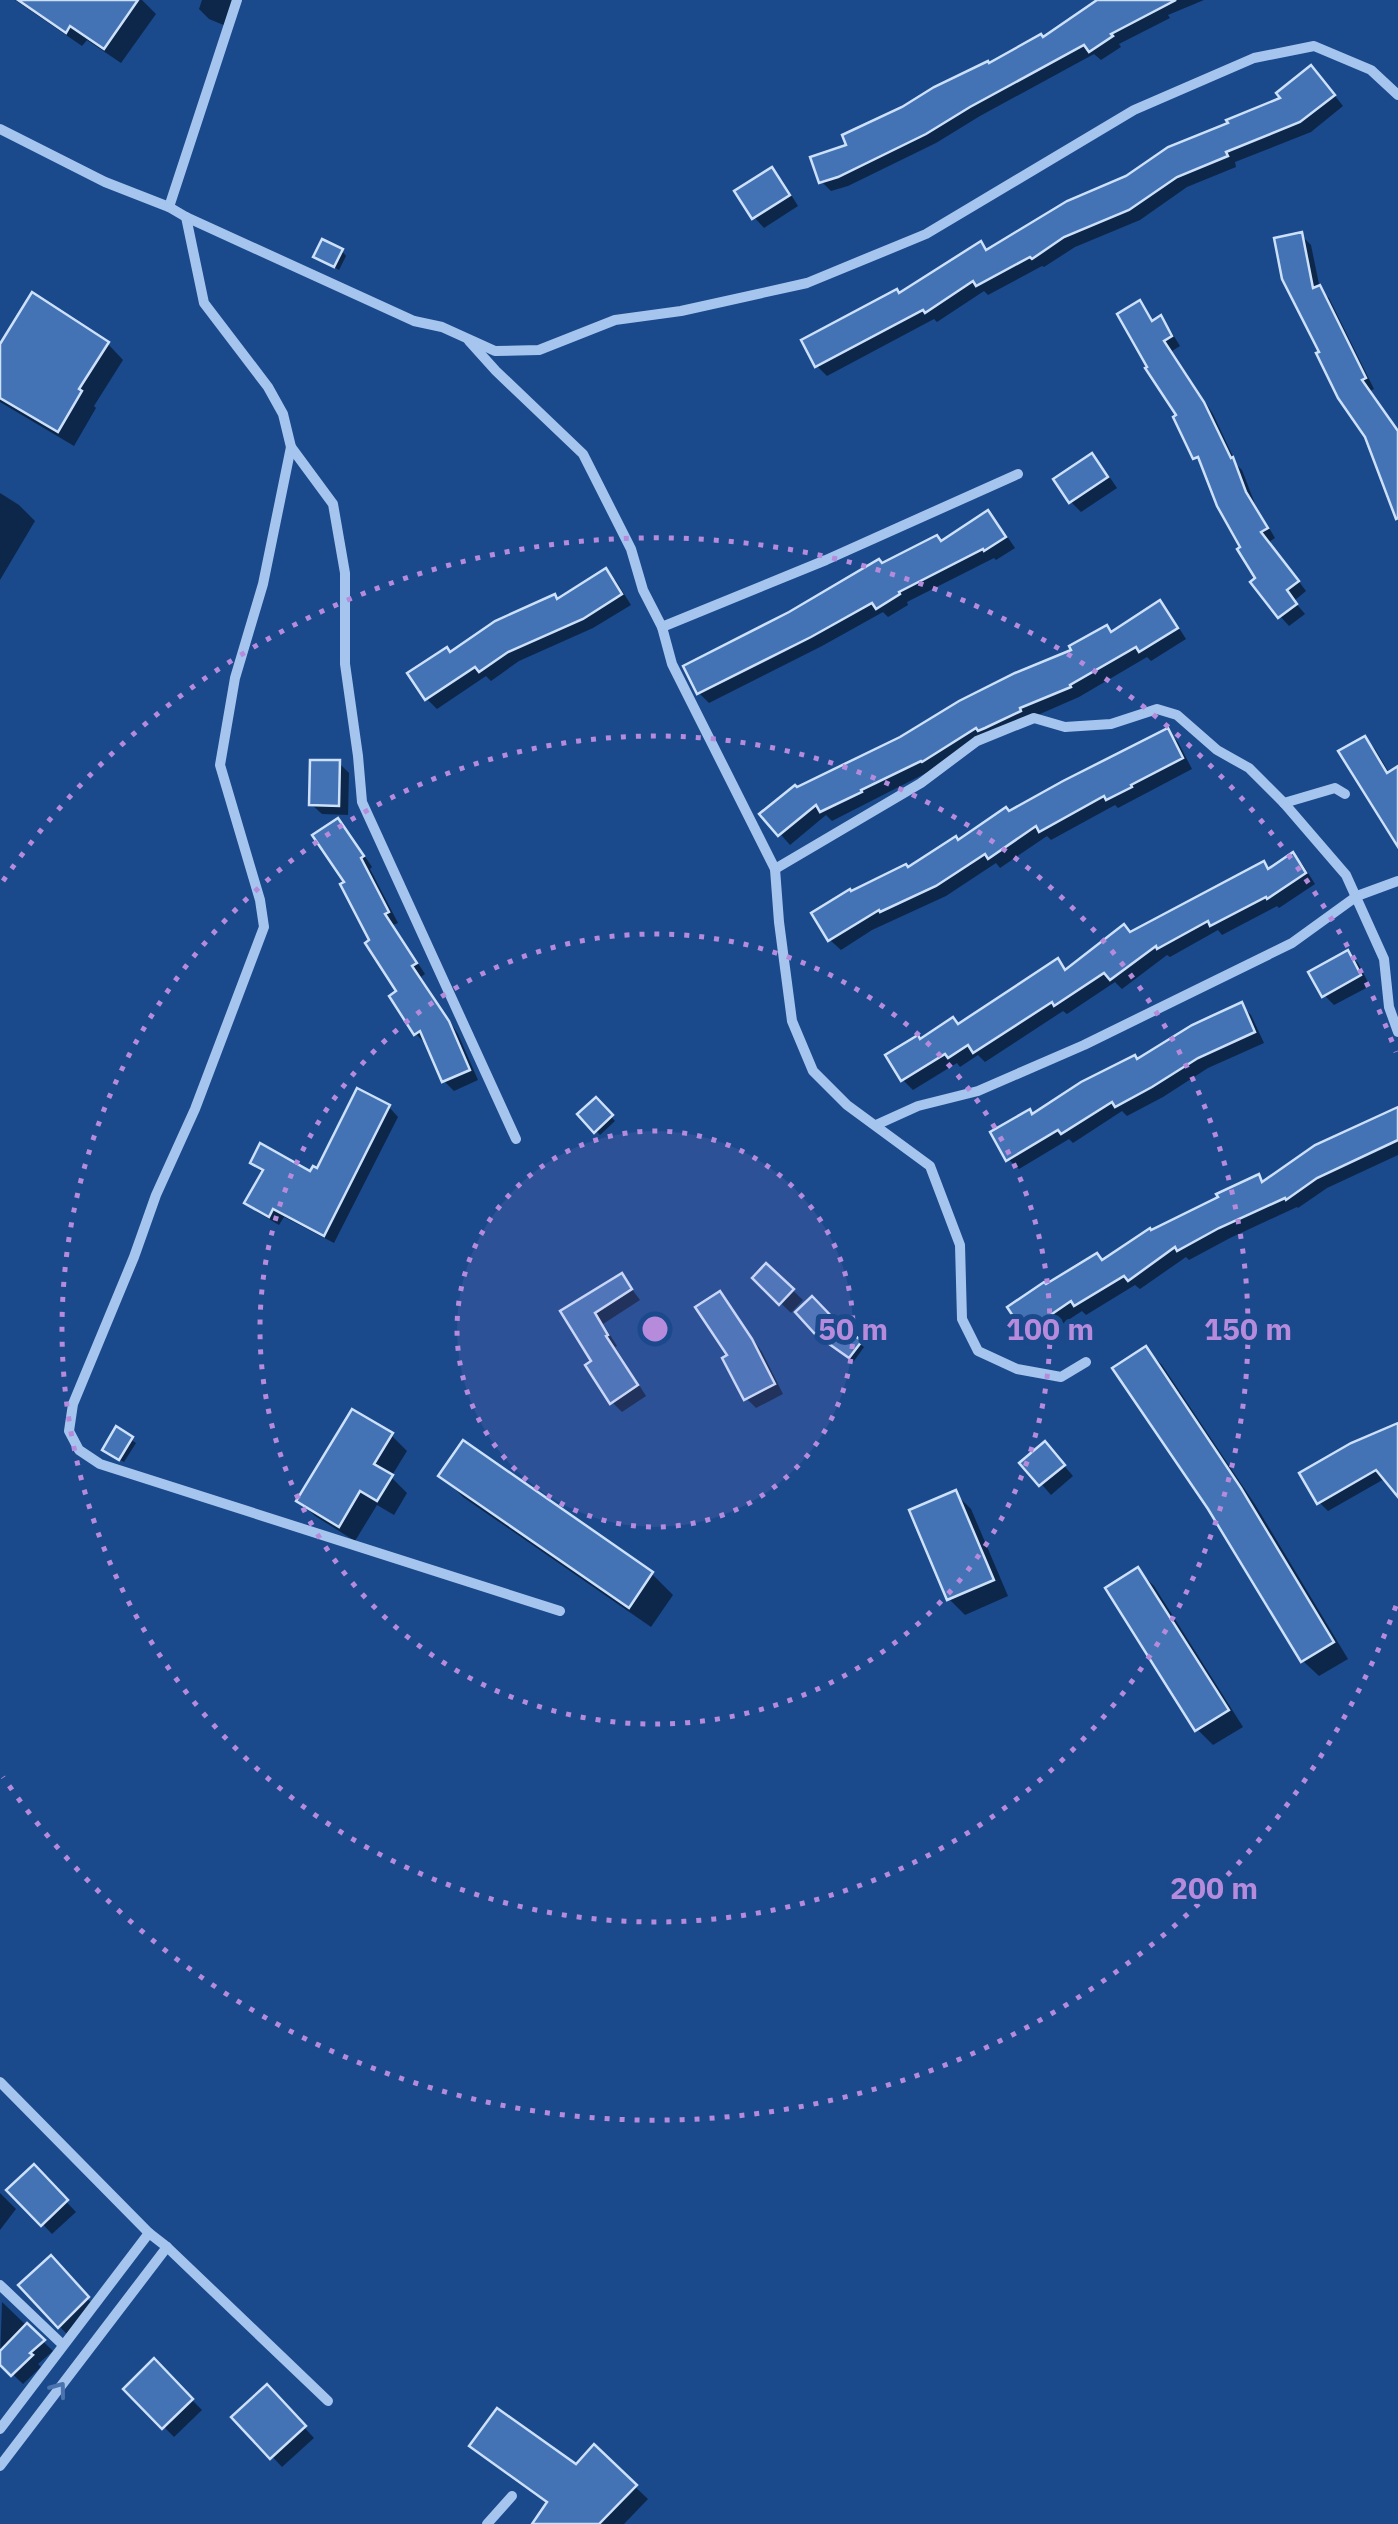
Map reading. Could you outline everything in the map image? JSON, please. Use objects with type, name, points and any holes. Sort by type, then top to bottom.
[{"type":"street","points":[[169,207],[237,0]]},
{"type":"street","points":[[0,129],[370,303],[414,321],[442,327],[495,351],[539,350],[616,320],[681,311],[806,283],[926,234],[1134,110],[1254,58],[1314,46],[1370,70],[1398,95]]},
{"type":"street","points":[[186,217],[204,303],[268,387],[283,414],[291,447],[332,504],[344,573],[345,664],[362,802],[516,1139]]},
{"type":"street","points":[[466,337],[583,454],[631,548],[672,664],[776,869],[792,1021],[813,1071],[848,1105],[930,1166],[960,1244],[962,1320],[978,1351],[1017,1369],[1062,1378],[1086,1362]]},
{"type":"street","points":[[291,447],[263,584],[235,678],[220,765],[260,900],[264,928],[195,1109],[156,1195],[73,1404],[69,1431],[80,1450],[100,1464],[560,1611]]},
{"type":"street","points":[[662,627],[826,560],[1018,474]]},
{"type":"street","points":[[776,869],[920,783],[977,741],[1034,718],[1065,727],[1111,724],[1157,709],[1177,715],[1217,750],[1249,768],[1346,875],[1384,959],[1389,1007],[1398,1032]]},
{"type":"street","points":[[1284,803],[1335,788],[1346,794]]},
{"type":"street","points":[[876,1126],[918,1106],[978,1091],[1084,1046],[1292,943],[1358,896],[1398,881]]},
{"type":"street","points":[[0,2082],[149,2233],[328,2401]]},
{"type":"street","points":[[0,2428],[149,2233]]},
{"type":"street","points":[[0,2466],[167,2247]]},
{"type":"street","points":[[0,2285],[63,2346]]},
{"type":"street","points":[[487,2524],[512,2496]]},
{"type":"building","points":[[18,0],[138,0],[104,49],[70,26],[66,33]]},
{"type":"building","points":[[1097,0],[1176,0],[1111,34],[1089,52],[1084,45],[926,134],[819,183],[810,157],[846,145],[842,135],[1041,34],[1043,37]]},
{"type":"building","points":[[1311,65],[1335,95],[1300,122],[1226,152],[1228,156],[1177,177],[1129,210],[1064,237],[1032,259],[976,286],[973,281],[925,313],[923,310],[815,367],[801,340],[897,289],[899,293],[981,241],[986,250],[1067,201],[1126,176],[1168,147],[1280,98],[1276,93]]},
{"type":"building","points":[[772,167],[790,195],[752,219],[734,191]]},
{"type":"building","points":[[1302,232],[1313,288],[1320,285],[1366,378],[1362,380],[1398,431],[1396,519],[1365,437],[1338,398],[1282,279],[1274,238]]},
{"type":"building","points":[[322,239],[343,249],[334,267],[313,257]]},
{"type":"building","points":[[32,292],[109,342],[58,432],[0,398],[0,344]]},
{"type":"building","points":[[1140,300],[1152,321],[1161,315],[1172,336],[1164,341],[1204,402],[1233,457],[1246,492],[1268,528],[1261,532],[1299,581],[1287,590],[1297,604],[1278,618],[1250,582],[1255,578],[1237,549],[1240,547],[1217,506],[1198,457],[1193,459],[1173,417],[1176,415],[1145,368],[1117,314]]},
{"type":"building","points":[[1092,453],[1108,477],[1069,503],[1053,479]]},
{"type":"building","points":[[988,510],[1006,537],[984,551],[899,592],[876,609],[872,603],[697,694],[683,666],[789,612],[879,559],[882,563],[937,535],[941,541]]},
{"type":"building","points":[[606,568],[622,594],[583,619],[508,652],[479,672],[475,667],[425,700],[407,673],[447,647],[450,652],[495,621],[555,594],[557,599]]},
{"type":"building","points":[[1160,600],[1178,628],[1139,652],[1136,647],[1071,687],[985,728],[976,728],[922,762],[820,812],[816,805],[778,836],[759,814],[795,785],[900,737],[1015,673],[1071,650],[1069,646],[1107,625],[1111,632]]},
{"type":"building","points":[[1168,728],[1183,758],[1132,787],[1106,800],[1104,796],[1039,832],[1036,826],[988,859],[985,854],[936,886],[879,910],[828,941],[811,913],[850,889],[906,864],[908,867],[956,836],[958,840],[1006,807],[1009,811]]},
{"type":"building","points":[[1365,736],[1387,773],[1398,766],[1398,847],[1338,751]]},
{"type":"building","points":[[310,760],[340,760],[339,806],[309,805]]},
{"type":"building","points":[[338,818],[364,856],[361,858],[389,912],[385,914],[417,963],[412,966],[449,1021],[470,1070],[442,1082],[420,1031],[414,1035],[389,996],[396,991],[365,943],[369,940],[340,884],[344,882],[312,835]]},
{"type":"building","points":[[1293,852],[1306,873],[1267,899],[1210,926],[1208,921],[1157,949],[1156,946],[1110,980],[1104,973],[973,1053],[968,1045],[901,1081],[885,1055],[918,1035],[920,1039],[953,1017],[958,1024],[1058,958],[1065,970],[1124,924],[1130,932],[1264,861],[1268,869]]},
{"type":"building","points":[[1348,950],[1361,975],[1322,997],[1308,972]]},
{"type":"building","points":[[1242,1002],[1255,1032],[1198,1058],[1115,1107],[1112,1102],[1061,1134],[1058,1130],[1006,1161],[990,1132],[1030,1109],[1032,1114],[1081,1082],[1135,1055],[1137,1059],[1192,1025]]},
{"type":"building","points":[[357,1088],[390,1105],[324,1236],[273,1209],[269,1217],[244,1203],[263,1170],[250,1163],[260,1143],[310,1171],[313,1166],[317,1168]]},
{"type":"building","points":[[596,1097],[613,1115],[594,1133],[577,1114]]},
{"type":"building","points":[[1398,1107],[1398,1140],[1317,1178],[1286,1200],[1219,1228],[1177,1251],[1175,1247],[1128,1281],[1124,1276],[1074,1306],[1071,1301],[1024,1333],[1007,1307],[1097,1253],[1102,1260],[1150,1228],[1259,1174],[1262,1182],[1315,1145]]},
{"type":"building","points":[[766,1263],[794,1289],[779,1305],[752,1278]]},
{"type":"building","points":[[622,1273],[632,1289],[595,1313],[638,1385],[610,1404],[585,1365],[591,1361],[560,1311]]},
{"type":"building","points":[[720,1291],[752,1339],[775,1384],[744,1400],[722,1358],[727,1355],[695,1307]]},
{"type":"building","points":[[812,1296],[862,1341],[849,1358],[815,1334],[795,1312]]},
{"type":"building","points":[[1146,1346],[1241,1488],[1334,1642],[1301,1662],[1208,1509],[1112,1368]]},
{"type":"building","points":[[352,1409],[393,1433],[374,1464],[393,1475],[377,1501],[360,1491],[339,1527],[296,1501]]},
{"type":"building","points":[[1398,1423],[1398,1497],[1376,1470],[1317,1504],[1299,1473],[1351,1443]]},
{"type":"building","points":[[116,1426],[133,1437],[119,1460],[102,1450]]},
{"type":"building","points":[[463,1440],[653,1572],[629,1608],[438,1476]]},
{"type":"building","points":[[1045,1441],[1065,1465],[1039,1486],[1019,1463]]},
{"type":"building","points":[[956,1490],[994,1580],[947,1600],[909,1510]]},
{"type":"building","points":[[1138,1567],[1229,1710],[1195,1731],[1105,1588]]},
{"type":"building","points":[[34,2164],[68,2200],[41,2226],[6,2190]]},
{"type":"building","points":[[51,2255],[89,2297],[58,2328],[18,2285]]},
{"type":"building","points":[[27,2323],[45,2340],[11,2376],[0,2365],[0,2351]]},
{"type":"building","points":[[154,2358],[193,2399],[162,2429],[123,2389]]},
{"type":"building","points":[[267,2384],[306,2426],[270,2459],[231,2417]]},
{"type":"building","points":[[497,2408],[576,2464],[594,2444],[637,2485],[599,2524],[532,2524],[547,2502],[469,2446]]}]
